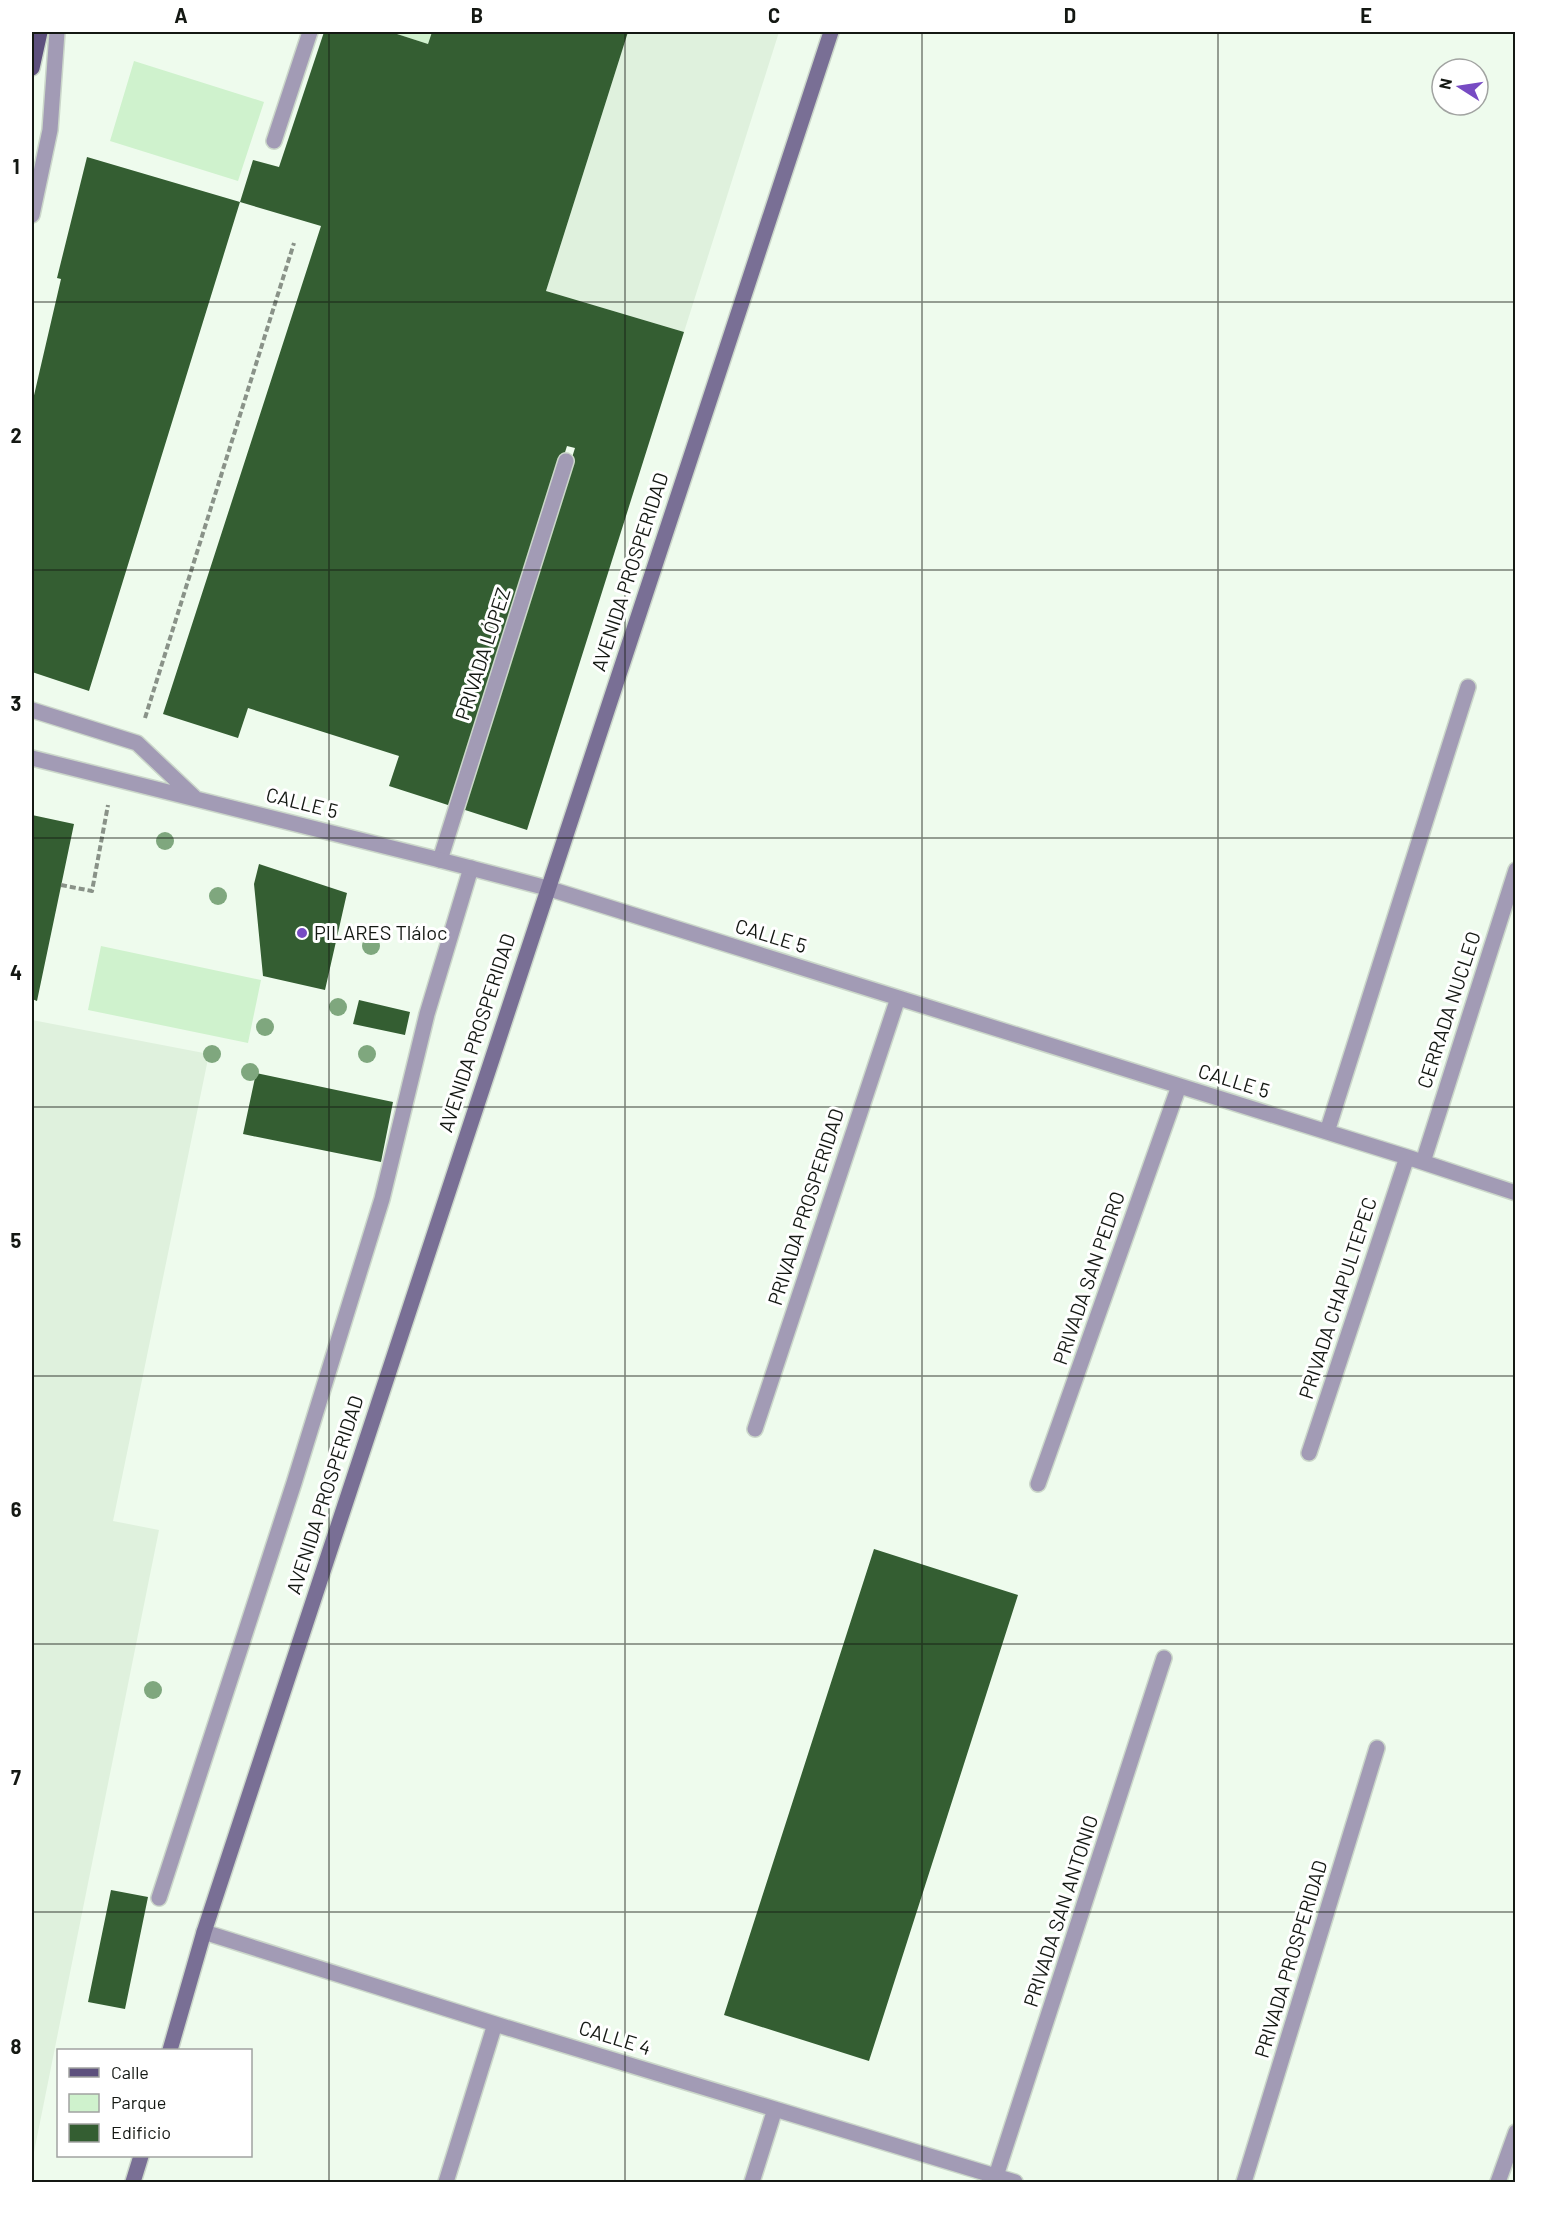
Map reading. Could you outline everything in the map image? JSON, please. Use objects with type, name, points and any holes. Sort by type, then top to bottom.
[{"type":"main road","points":[[32,68],[40,32]]},
{"type":"street","points":[[32,215],[50,130],[57,32]]},
{"type":"street","points":[[274,141],[310,32]]},
{"type":"street","name":"AVENIDA PROSPERIDAD","points":[[170,2049],[204,1932],[831,32]]},
{"type":"street","name":"PRIVADA LÓPEZ","points":[[440,860],[566,461]]},
{"type":"street","points":[[1327,1132],[1468,687]]},
{"type":"street","name":"CALLE 5","points":[[32,710],[136,743],[196,799]]},
{"type":"street","name":"CALLE 5","points":[[32,758],[547,888],[1407,1157],[1515,1193]]},
{"type":"street","points":[[159,1898],[294,1483],[382,1199],[427,1014],[471,868]]},
{"type":"street","name":"CERRADA NUCLEO","points":[[1422,1162],[1515,870]]},
{"type":"street","name":"PRIVADA PROSPERIDAD","points":[[755,1429],[898,998]]},
{"type":"street","name":"PRIVADA SAN PEDRO","points":[[1038,1484],[1179,1086]]},
{"type":"street","name":"PRIVADA CHAPULTEPEC","points":[[1309,1453],[1407,1157]]},
{"type":"street","name":"PRIVADA SAN ANTONIO","points":[[996,2176],[1164,1658]]},
{"type":"street","name":"PRIVADA PROSPERIDAD","points":[[1245,2182],[1377,1748]]},
{"type":"street","name":"CALLE 4","points":[[204,1932],[495,2024],[1015,2182]]},
{"type":"street","points":[[446,2182],[495,2024]]},
{"type":"street","points":[[752,2182],[776,2109]]},
{"type":"street","points":[[1498,2182],[1515,2132]]},
{"type":"street","points":[[133,2182],[141,2157]]},
{"type":"path","points":[[136,743],[294,243]]},
{"type":"path","points":[[62,885],[92,891],[114,778]]},
{"type":"shaded area","points":[[628,32],[779,32],[684,332],[546,291]]},
{"type":"shaded area","points":[[32,1020],[209,1054],[113,1521],[159,1530],[32,2162]]},
{"type":"green space","points":[[398,32],[432,32],[428,44],[397,34]]},
{"type":"green space","points":[[134,61],[264,102],[238,181],[110,141]]},
{"type":"green space","points":[[101,946],[261,980],[248,1043],[88,1010]]},
{"type":"building","points":[[324,32],[398,32],[397,34],[428,44],[432,32],[628,32],[546,291],[684,332],[527,830],[462,809],[575,448],[567,446],[451,806],[389,786],[399,756],[248,708],[238,738],[163,714],[321,226],[240,202],[253,160],[279,167]]},
{"type":"building","points":[[87,157],[240,202],[89,691],[32,672],[32,404],[61,279],[57,278]]},
{"type":"building","points":[[32,815],[74,824],[37,1001],[32,999]]},
{"type":"building","points":[[259,864],[347,893],[325,990],[263,976],[254,884]]},
{"type":"building","points":[[359,1000],[410,1012],[405,1035],[353,1024]]},
{"type":"building","points":[[256,1073],[393,1102],[381,1162],[243,1134]]},
{"type":"building","points":[[874,1549],[1018,1595],[869,2061],[724,2015]]},
{"type":"building","points":[[111,1890],[148,1897],[125,2009],[88,2002]]},
{"type":"place","name":"PILARES Tláloc","points":[[302,933]]}]
